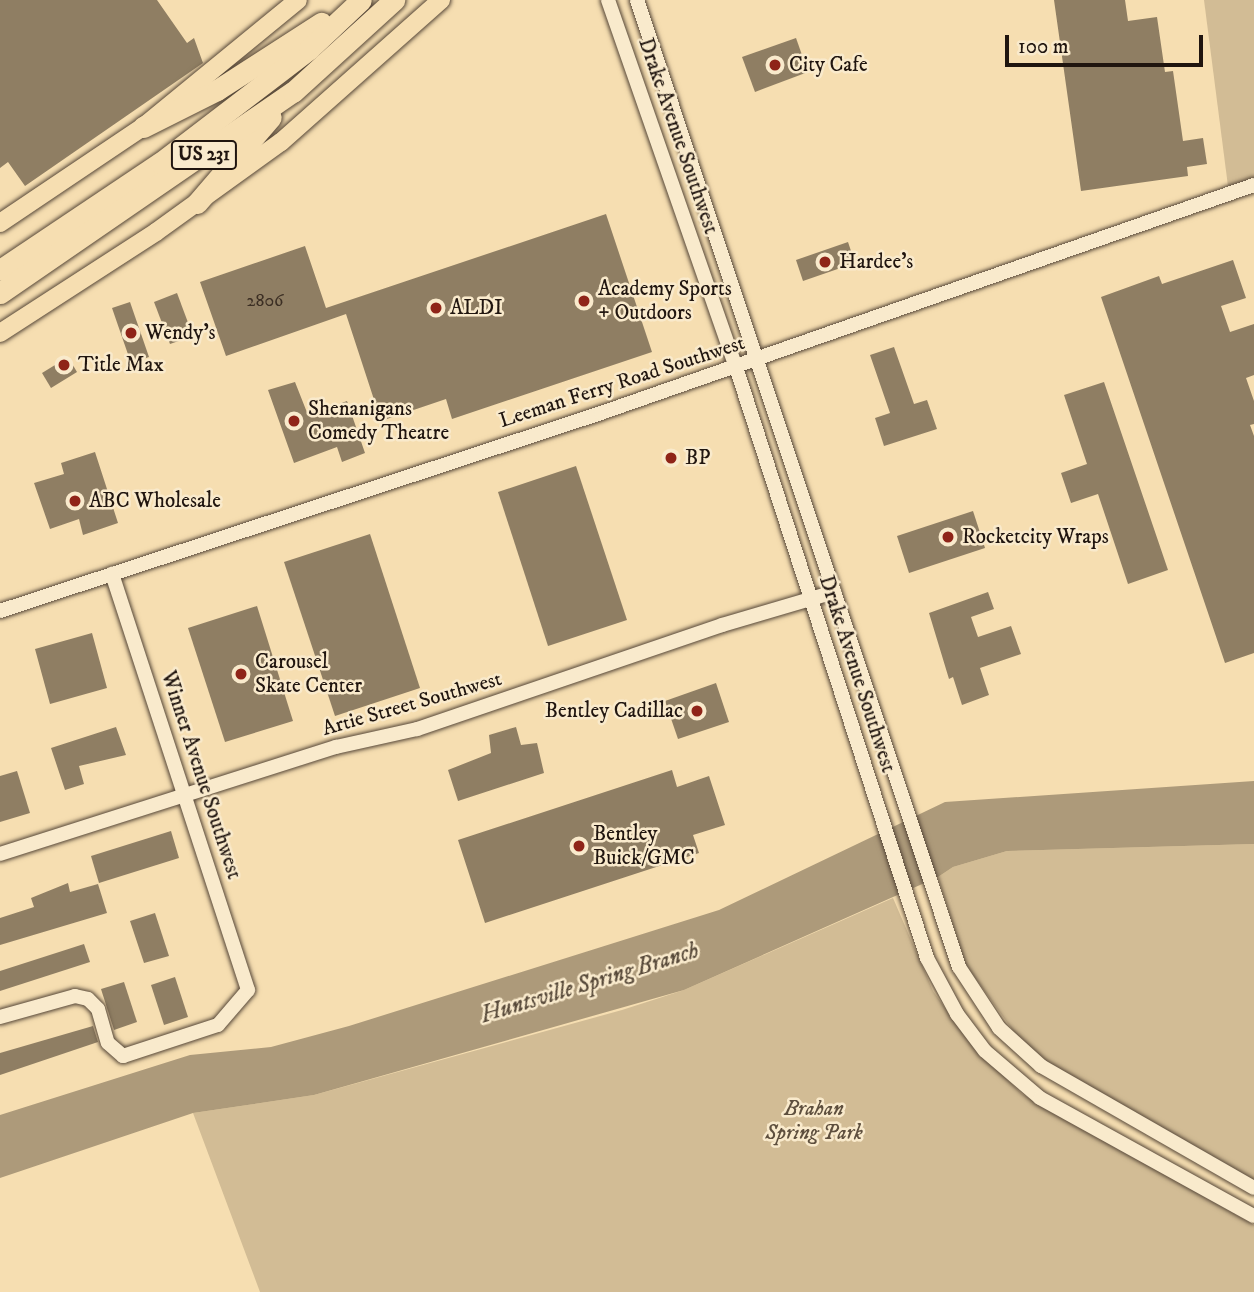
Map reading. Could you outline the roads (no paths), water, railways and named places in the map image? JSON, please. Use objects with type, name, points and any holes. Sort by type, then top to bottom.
[{"type":"highway","points":[[143,127],[239,77],[350,0]]},
{"type":"highway","name":"US 231","points":[[0,270],[160,163],[309,49],[361,0]]},
{"type":"highway","name":"US 231","points":[[0,293],[293,92],[394,0]]},
{"type":"highway","points":[[197,203],[293,92]]},
{"type":"main road","points":[[0,223],[143,127],[298,0]]},
{"type":"main road","points":[[0,333],[197,203],[281,142],[441,0]]},
{"type":"street","name":"Drake Avenue Southwest","points":[[608,0],[736,367],[927,958],[957,1014],[1006,1070],[1040,1098],[1254,1216]]},
{"type":"street","name":"Drake Avenue Southwest","points":[[638,0],[759,359],[928,886],[970,988],[999,1028],[1030,1058],[1069,1086],[1254,1188]]},
{"type":"street","points":[[670,176],[695,168]]},
{"type":"street","name":"Leeman Ferry Road Southwest","points":[[0,611],[736,367],[1254,186]]},
{"type":"street","points":[[686,223],[710,215]]},
{"type":"street","name":"Winner Avenue Southwest","points":[[0,1017],[75,996],[88,999],[98,1009],[108,1043],[123,1056],[218,1025],[248,990],[187,795],[112,574]]},
{"type":"street","name":"Artie Street Southwest","points":[[0,854],[336,747],[417,729],[722,625],[811,601],[834,592]]},
{"type":"water","name":"Huntsville Spring Branch","points":[[1254,781],[1254,844],[1007,851],[953,867],[938,877],[684,990],[314,1095],[193,1113],[0,1178],[0,1115],[190,1055],[271,1047],[349,1026],[719,910],[945,802]]},
{"type":"place","name":"City Cafe","points":[[775,65]]},
{"type":"place","name":"Hardee's","points":[[825,262]]},
{"type":"place","name":"Academy Sports + Outdoors","points":[[584,301]]},
{"type":"place","name":"ALDI","points":[[436,308]]},
{"type":"place","name":"Wendy's","points":[[131,333]]},
{"type":"place","name":"Title Max","points":[[64,365]]},
{"type":"place","name":"Shenanigans Comedy Theatre","points":[[294,421]]},
{"type":"place","name":"BP","points":[[671,458]]},
{"type":"place","name":"ABC Wholesale","points":[[75,501]]},
{"type":"place","name":"Rocketcity Wraps","points":[[948,537]]},
{"type":"place","name":"Carousel Skate Center","points":[[241,674]]},
{"type":"place","name":"Bentley Cadillac","points":[[697,711]]},
{"type":"place","name":"Bentley Buick/GMC","points":[[579,846]]},
{"type":"park label","name":"Brahan Spring Park","points":[[814,1121]]}]
